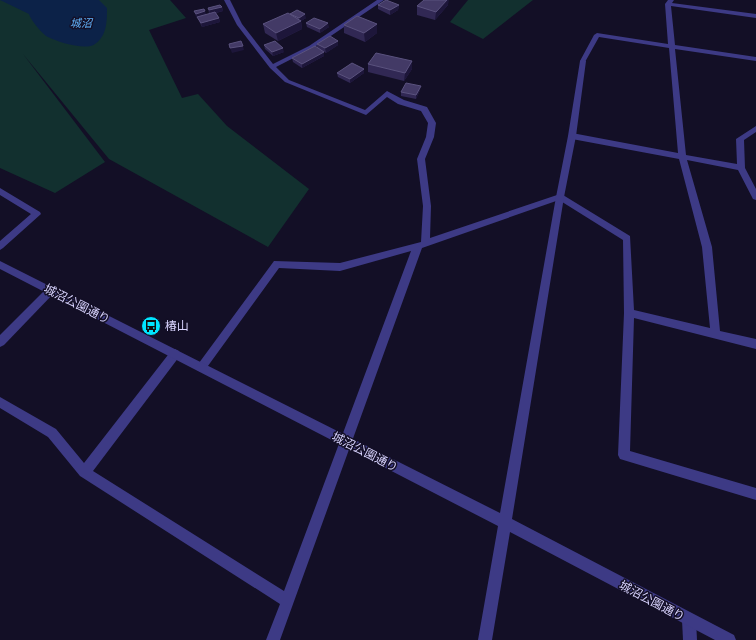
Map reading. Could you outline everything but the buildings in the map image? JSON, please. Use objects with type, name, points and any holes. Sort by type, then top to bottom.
[{"type":"street","points":[[227,0],[239,24],[272,67],[286,81],[366,113],[387,92],[401,102],[424,109],[432,123],[430,137],[421,159],[427,206],[422,245],[286,600],[273,640]]},
{"type":"street","points":[[272,67],[311,46],[381,0]]},
{"type":"street","points":[[715,333],[707,247],[682,157],[671,46],[670,2],[756,16]]},
{"type":"street","points":[[485,640],[560,197],[572,136],[583,61],[597,35],[756,60]]},
{"type":"street","points":[[756,128],[740,139],[741,168],[756,197]]},
{"type":"street","points":[[572,136],[741,168]]},
{"type":"street","points":[[0,191],[37,214],[0,246]]},
{"type":"street","points":[[201,367],[277,264],[340,267],[422,245],[560,197]]},
{"type":"street","points":[[560,197],[626,238],[629,313],[624,455],[756,494]]},
{"type":"street","name":"城沼公園通り","points":[[0,265],[504,522],[729,640]]},
{"type":"street","points":[[0,342],[51,290]]},
{"type":"street","points":[[629,313],[756,344]]},
{"type":"street","points":[[84,472],[174,354]]},
{"type":"street","points":[[0,402],[52,432],[84,472],[286,600]]},
{"type":"street","points":[[689,620],[690,640]]},
{"type":"green space","points":[[0,0],[170,0],[186,18],[149,30],[182,98],[198,94],[227,126],[309,189],[268,247],[109,159],[23,54],[105,162],[55,193],[0,168]]},
{"type":"green space","points":[[468,0],[533,0],[483,39],[450,22]]},
{"type":"water","name":"城沼","points":[[0,0],[99,0],[107,8],[106,28],[99,41],[91,46],[85,47],[65,43],[46,36],[34,23],[29,14]]},
{"type":"place","name":"椿山","points":[[151,326]]}]
